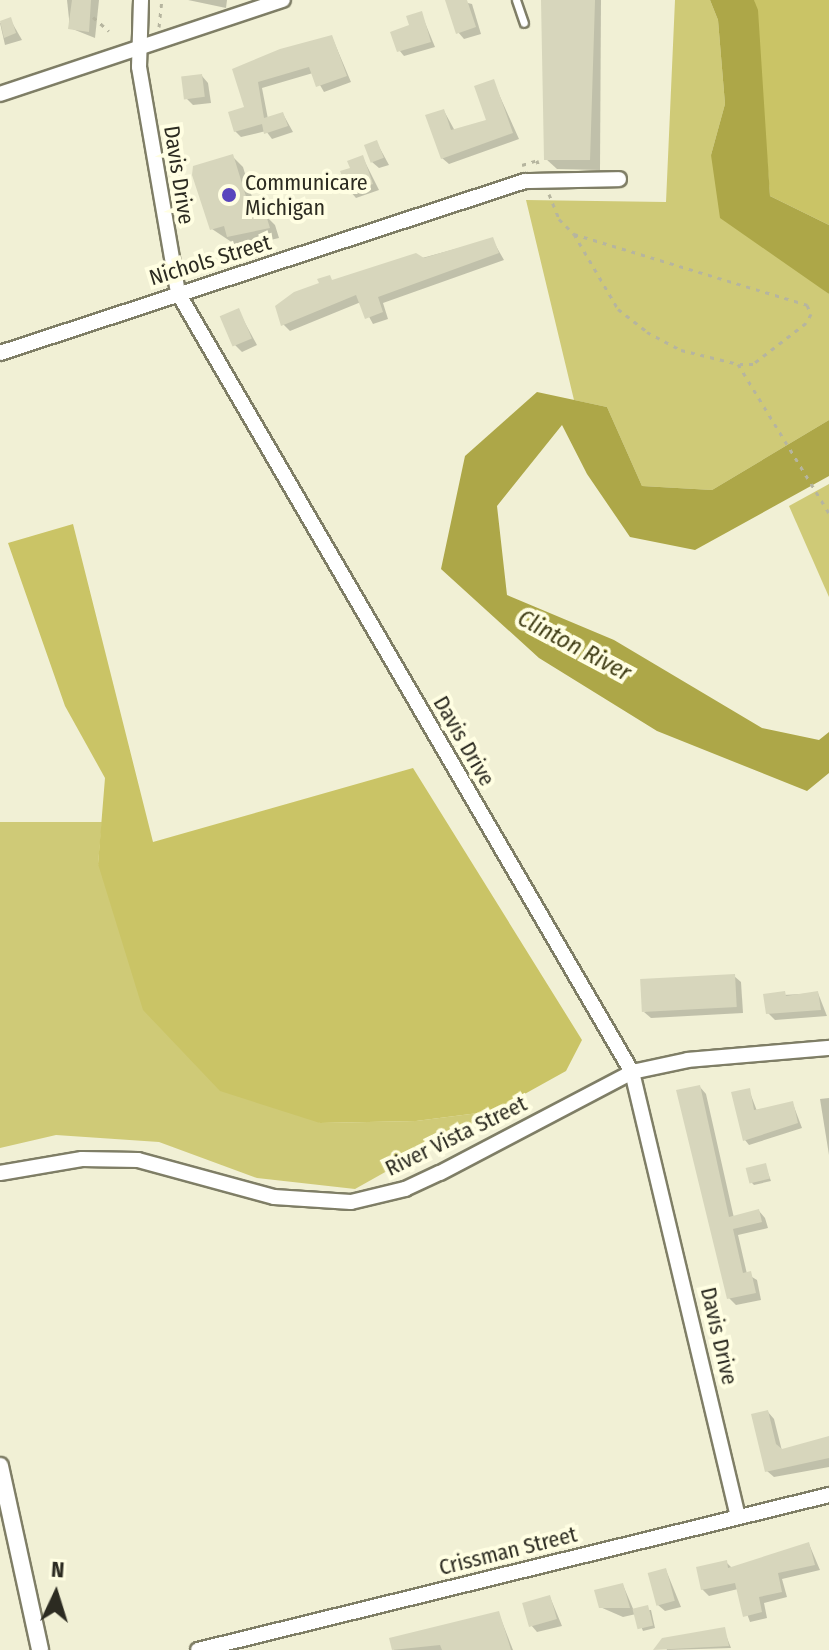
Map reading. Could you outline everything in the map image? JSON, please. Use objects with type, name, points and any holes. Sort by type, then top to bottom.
[{"type":"street","name":"Davis Drive","points":[[141,0],[138,48],[178,293],[632,1072],[738,1516]]},
{"type":"street","points":[[0,94],[283,0]]},
{"type":"street","name":"Nichols Street","points":[[0,353],[525,181],[619,179]]},
{"type":"street","name":"River Vista Street","points":[[0,1173],[82,1159],[138,1160],[274,1197],[351,1202],[405,1189],[440,1173],[632,1072],[688,1060],[829,1048]]},
{"type":"street","points":[[0,1466],[40,1650]]},
{"type":"street","name":"Crissman Street","points":[[198,1650],[829,1495]]},
{"type":"lane","points":[[516,0],[524,23]]},
{"type":"path","points":[[159,31],[162,0]]},
{"type":"path","points":[[93,17],[109,31]]},
{"type":"path","points":[[547,189],[559,219],[574,234],[618,309],[647,332],[681,350],[738,364],[753,364],[806,323],[811,314],[807,305],[574,234]]},
{"type":"path","points":[[738,364],[829,513]]},
{"type":"shaded area","points":[[675,0],[710,0],[718,20],[725,104],[711,155],[806,275],[829,294],[829,420],[712,490],[642,486],[607,407],[574,400],[526,200],[666,202]]},
{"type":"shaded area","points":[[754,0],[829,0],[829,225],[770,196]]},
{"type":"shaded area","points":[[829,484],[829,597],[789,506]]},
{"type":"shaded area","points":[[73,524],[153,842],[413,768],[582,1040],[566,1071],[494,1111],[416,1121],[320,1123],[220,1091],[143,1010],[98,864],[105,778],[65,706],[8,543]]},
{"type":"shaded area","points":[[0,822],[102,822],[98,864],[320,1123],[416,1121],[494,1111],[355,1189],[257,1178],[159,1142],[56,1135],[0,1148]]},
{"type":"water","points":[[710,0],[754,0],[758,10],[770,196],[829,225],[829,294],[720,218],[711,155],[725,104],[718,20]]},
{"type":"water","name":"Clinton River","points":[[537,392],[607,407],[642,486],[712,490],[829,420],[829,476],[695,550],[630,537],[587,474],[562,425],[497,506],[507,595],[614,640],[762,728],[819,740],[829,732],[829,773],[807,791],[657,731],[539,658],[441,569],[465,456]]},
{"type":"building","points":[[72,0],[91,0],[89,32],[68,29]]},
{"type":"building","points":[[445,0],[467,0],[476,27],[456,34]]},
{"type":"building","points":[[541,0],[595,0],[590,160],[544,160]]},
{"type":"building","points":[[422,11],[431,42],[397,52],[390,32],[409,25],[406,16]]},
{"type":"building","points":[[11,17],[16,33],[4,38],[0,21]]},
{"type":"building","points":[[332,35],[347,76],[316,87],[309,67],[258,82],[264,118],[283,112],[288,126],[264,134],[262,124],[234,132],[228,112],[244,107],[232,69],[280,49]]},
{"type":"building","points":[[202,74],[205,97],[184,99],[181,77]]},
{"type":"building","points":[[494,79],[513,133],[441,159],[425,115],[444,109],[451,130],[486,120],[474,86]]},
{"type":"building","points":[[377,140],[384,158],[371,163],[364,145]]},
{"type":"building","name":"Communicare Michigan","points":[[233,154],[252,216],[265,212],[270,228],[227,237],[224,226],[210,230],[192,175],[193,166]]},
{"type":"building","points":[[363,155],[373,184],[348,192],[340,171],[350,168],[347,161]]},
{"type":"building","points":[[493,237],[499,253],[378,297],[383,312],[365,319],[356,295],[281,326],[275,306],[294,292],[319,283],[317,279],[330,275],[332,280],[416,253],[424,258]]},
{"type":"building","points":[[239,308],[252,338],[233,347],[220,316]]},
{"type":"building","points":[[735,974],[737,1007],[642,1012],[640,979]]},
{"type":"building","points":[[785,991],[786,996],[818,991],[821,1010],[766,1014],[763,994]]},
{"type":"building","points":[[700,1085],[729,1217],[759,1209],[762,1222],[733,1229],[743,1273],[751,1271],[756,1293],[727,1299],[676,1090]]},
{"type":"building","points":[[750,1088],[754,1110],[793,1101],[798,1123],[743,1141],[731,1092]]},
{"type":"building","points":[[766,1163],[770,1179],[749,1184],[746,1168]]},
{"type":"building","points":[[768,1410],[776,1444],[782,1449],[829,1436],[829,1458],[765,1472],[751,1414]]},
{"type":"building","points":[[809,1542],[815,1565],[778,1573],[782,1592],[759,1597],[762,1612],[743,1617],[735,1583],[701,1590],[696,1567],[727,1560],[728,1568]]},
{"type":"building","points":[[666,1568],[675,1601],[656,1606],[648,1573]]},
{"type":"building","points":[[623,1583],[630,1608],[599,1608],[594,1590]]},
{"type":"building","points":[[550,1595],[557,1619],[529,1627],[522,1603]]},
{"type":"building","points":[[648,1605],[653,1625],[638,1629],[632,1609]]},
{"type":"building","points":[[499,1611],[511,1650],[442,1650],[440,1645],[392,1650],[389,1638]]},
{"type":"building","points":[[725,1627],[729,1646],[653,1650],[662,1638]]},
{"type":"place","name":"Communicare Michigan","points":[[229,195]]}]
